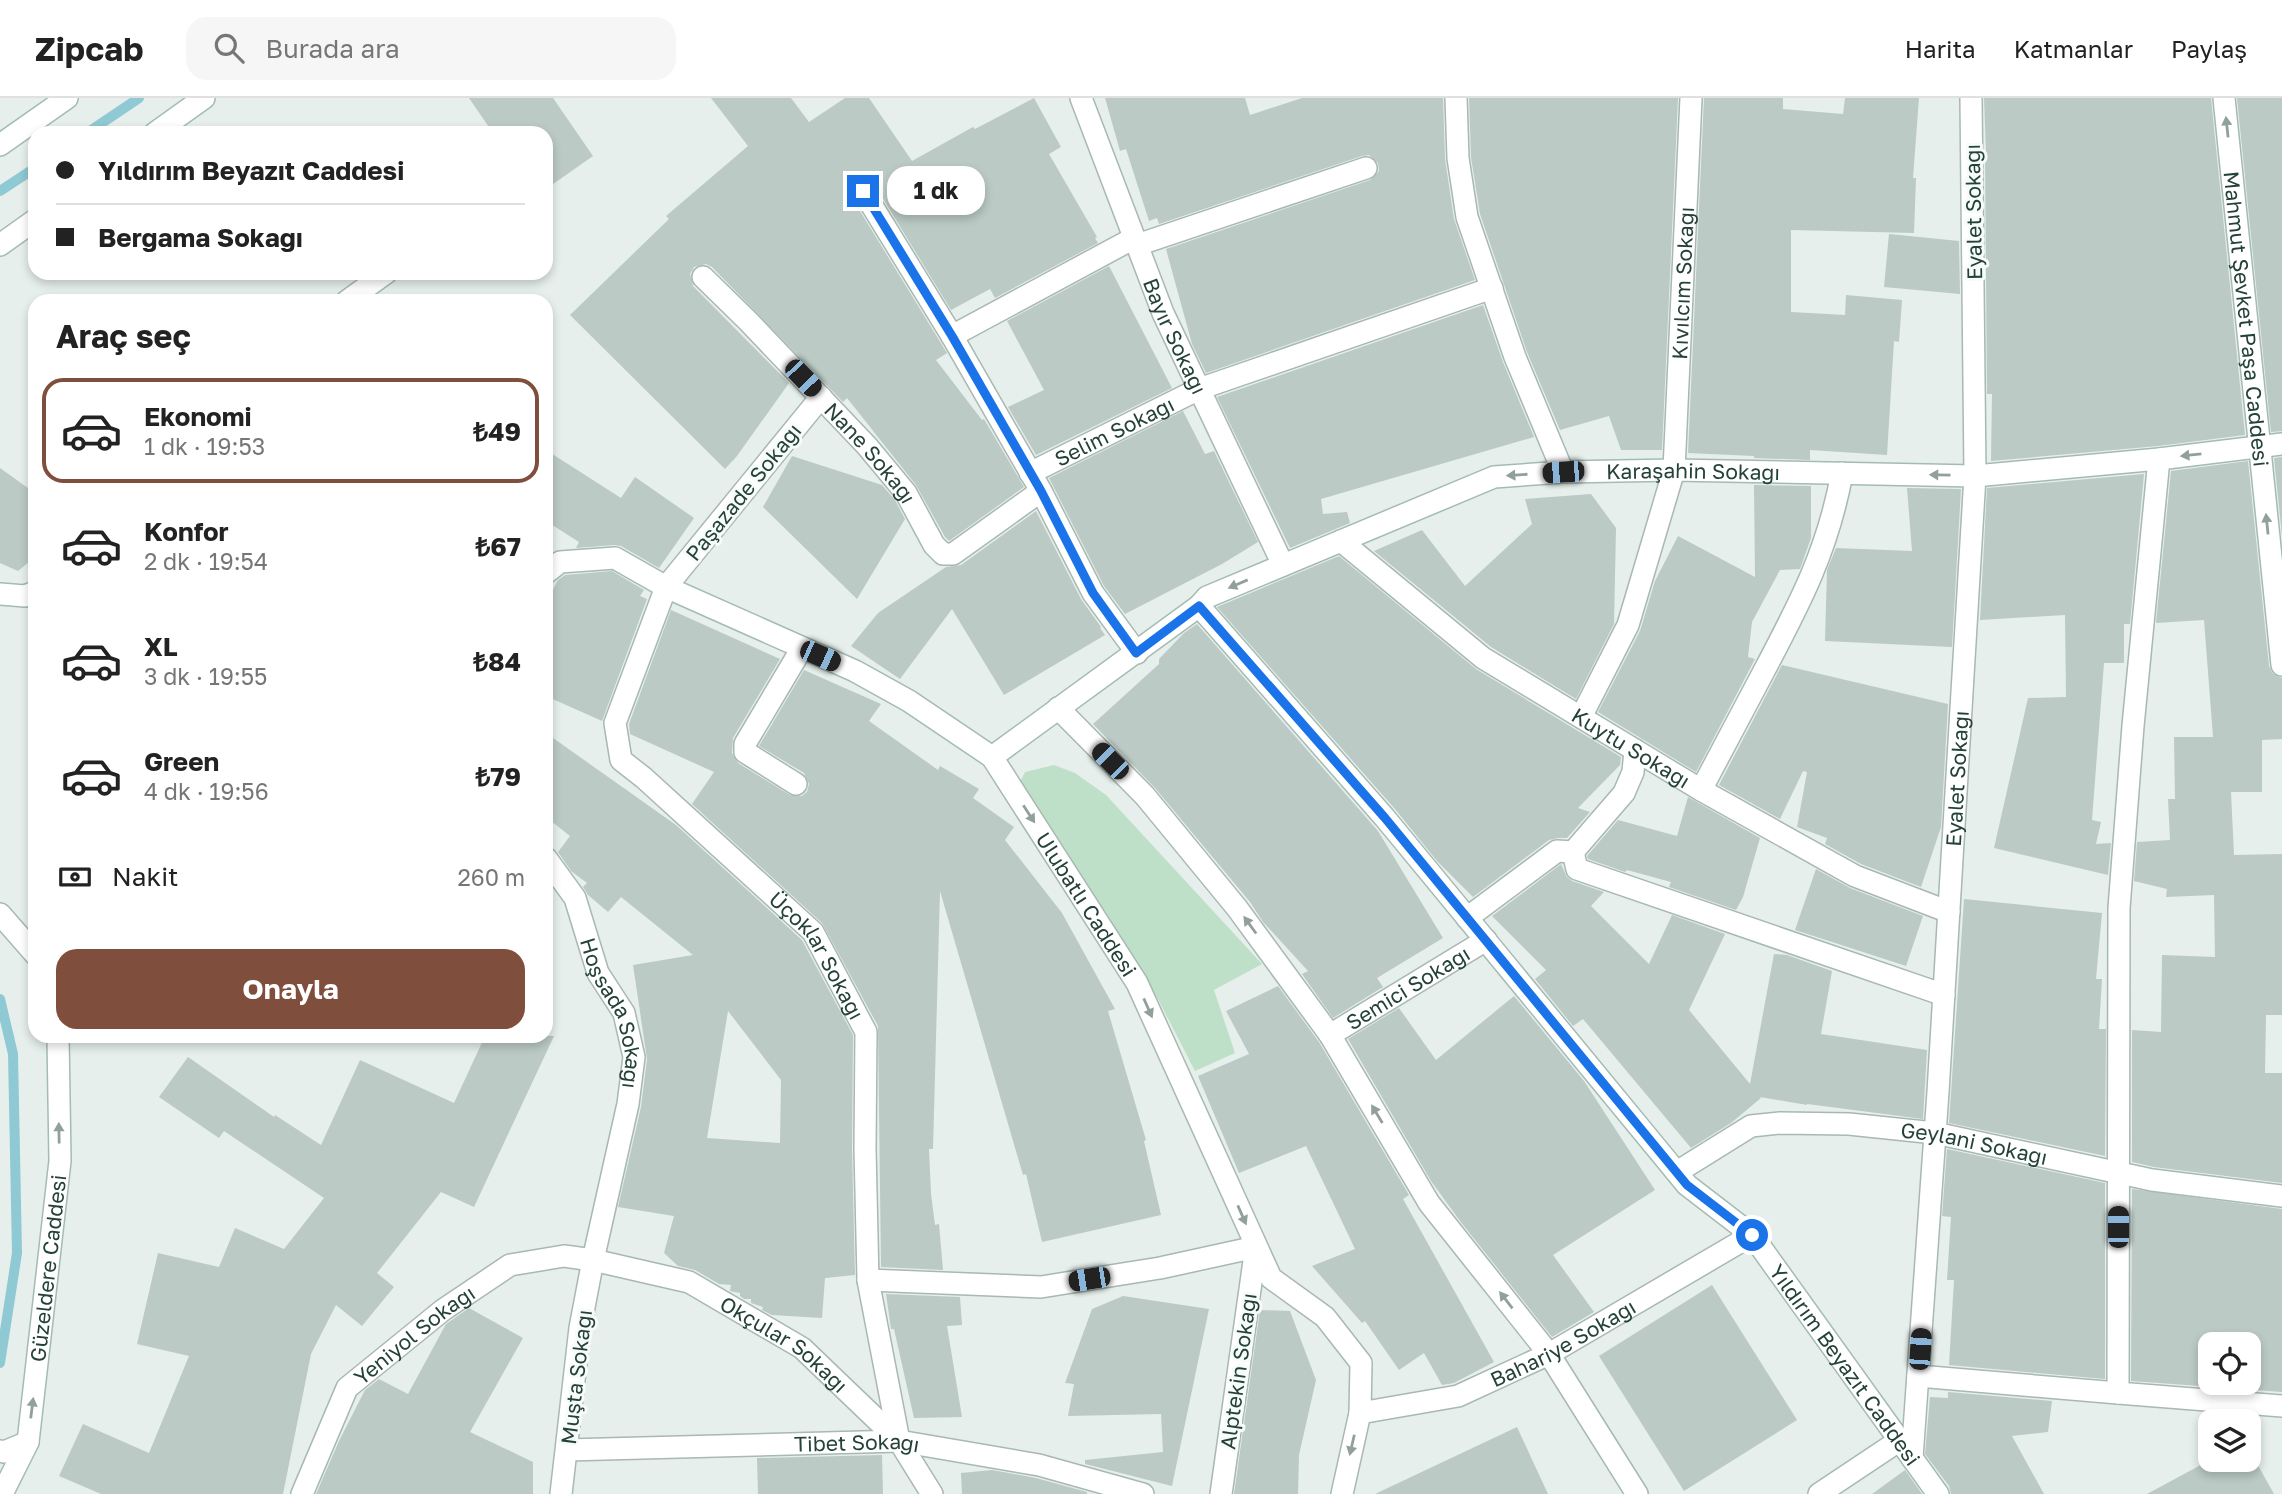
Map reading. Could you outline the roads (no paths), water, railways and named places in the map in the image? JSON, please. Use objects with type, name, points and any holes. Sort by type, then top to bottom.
[{"type":"street","points":[[0,145],[67,98]]},
{"type":"street","points":[[165,126],[204,98]]},
{"type":"street","name":"Bayır Sokağı","points":[[1081,98],[1163,313],[1283,565]]},
{"type":"street","points":[[1456,98],[1458,158],[1467,217],[1515,357],[1563,472]]},
{"type":"street","name":"Kıvılcım Sokağı","points":[[1581,717],[1628,625],[1674,470],[1691,98]]},
{"type":"street","name":"Eyalet Sokağı","points":[[1906,1449],[1918,1376],[1975,476],[1972,98]]},
{"type":"street","name":"Mahmut Şevket Paşa Caddesi","points":[[2224,98],[2282,665]]},
{"type":"street","points":[[952,336],[1135,241],[1366,168]]},
{"type":"street","points":[[863,191],[952,336],[1036,482],[1093,593],[1136,653]]},
{"type":"street","points":[[0,245],[28,225]]},
{"type":"street","name":"Nane Sokağı","points":[[703,277],[867,446],[905,494],[934,545],[943,554],[953,554],[1036,482]]},
{"type":"street","points":[[356,294],[376,280]]},
{"type":"street","name":"Selim Sokağı","points":[[1036,482],[1199,389],[1492,288]]},
{"type":"street","name":"Paşazade Sokağı","points":[[666,587],[821,397]]},
{"type":"street","name":"Karaşahin Sokağı","points":[[992,757],[1136,653],[1199,606],[1207,597],[1494,477],[1563,472],[1674,470],[1975,476],[2160,459],[2282,444]]},
{"type":"street","points":[[2118,1393],[2119,908],[2133,726],[2160,459]]},
{"type":"street","points":[[1701,789],[1799,606],[1817,566],[1831,525],[1842,473]]},
{"type":"street","name":"Kuytu Sokağı","points":[[1341,541],[1483,658],[1701,789],[1855,876],[1949,912]]},
{"type":"street","name":"Ulubatlı Caddesi","points":[[553,567],[560,562],[615,558],[666,587],[855,671],[909,701],[992,757],[1138,983],[1272,1278],[1325,1317],[1360,1363],[1360,1413],[1342,1494]]},
{"type":"street","name":"Üçoklar Sokağı","points":[[666,587],[615,723],[621,760],[645,778],[813,932],[866,1032],[867,1280],[899,1441]]},
{"type":"street","points":[[0,594],[28,595]]},
{"type":"street","name":"Yıldırım Beyazıt Caddesi","points":[[1199,606],[1385,818],[1687,1185],[1752,1235],[1938,1494]]},
{"type":"street","points":[[796,784],[745,752],[745,744],[802,648]]},
{"type":"street","points":[[1058,708],[1145,796],[1237,908],[1330,1035],[1429,1203],[1549,1354],[1637,1494]]},
{"type":"street","points":[[1573,852],[1624,793],[1633,772],[1635,750]]},
{"type":"street","points":[[1467,918],[1557,851],[1573,852]]},
{"type":"street","points":[[1573,852],[1577,869],[1944,995]]},
{"type":"street","name":"Hoşsada Sokağı","points":[[553,868],[575,898],[598,974],[624,1013],[634,1057],[628,1104],[593,1260]]},
{"type":"street","points":[[0,914],[28,946]]},
{"type":"street","name":"Semici Sokağı","points":[[1330,1035],[1486,940]]},
{"type":"street","name":"Güzeldere Caddesi","points":[[2,1494],[28,1442],[60,1161],[58,1043]]},
{"type":"street","name":"Geylani Sokağı","points":[[1677,1172],[1751,1126],[1780,1123],[1849,1124],[1935,1133],[2152,1180],[2282,1196]]},
{"type":"street","name":"Bahariye Sokağı","points":[[1360,1413],[1458,1396],[1549,1354],[1752,1235]]},
{"type":"street","points":[[867,1280],[1041,1287],[1160,1268],[1256,1247]]},
{"type":"street","name":"Alptekin Sokağı","points":[[1221,1494],[1256,1247]]},
{"type":"street","name":"Yeniyol Sokağı","points":[[302,1494],[347,1388],[443,1310],[510,1265],[564,1256],[593,1260]]},
{"type":"street","name":"Okçular Sokağı","points":[[593,1260],[689,1283],[802,1348],[899,1441],[932,1494]]},
{"type":"street","name":"Muşta Sokağı","points":[[561,1494],[580,1328],[593,1260]]},
{"type":"street","points":[[1918,1376],[2282,1406]]},
{"type":"street","name":"Tibet Sokağı","points":[[567,1450],[899,1441],[1039,1465],[1143,1494]]},
{"type":"street","points":[[0,1451],[4,1452],[28,1442]]},
{"type":"street","points":[[1819,1494],[1906,1449]]},
{"type":"waterway","points":[[97,126],[139,98]]},
{"type":"waterway","points":[[0,191],[28,173]]},
{"type":"waterway","points":[[0,999],[13,1054],[17,1253],[0,1363]]}]
